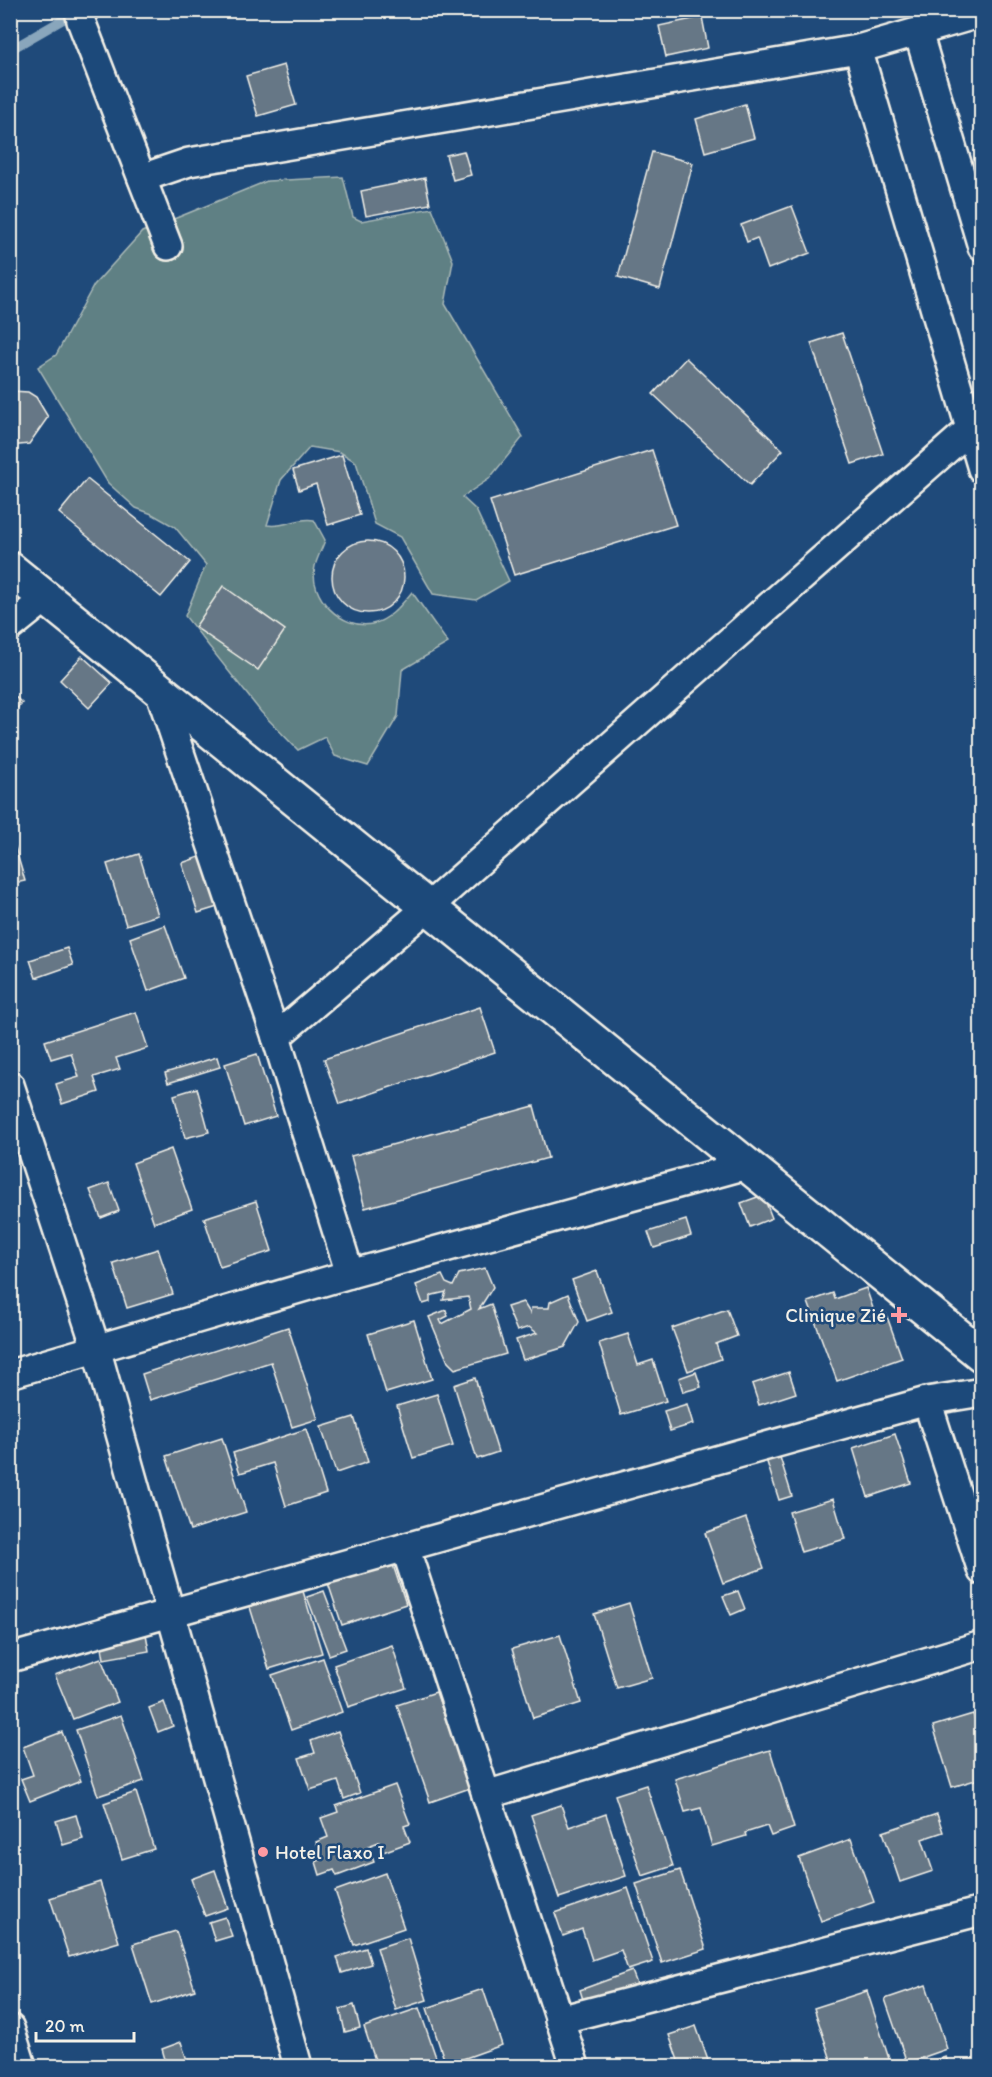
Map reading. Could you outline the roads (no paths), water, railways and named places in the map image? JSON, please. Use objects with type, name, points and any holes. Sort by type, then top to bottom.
[{"type":"street","points":[[79,10],[81,21],[168,246]]},
{"type":"street","points":[[142,178],[189,162],[858,49],[981,13]]},
{"type":"street","points":[[918,32],[981,247]]},
{"type":"street","points":[[858,49],[981,469]]},
{"type":"street","points":[[276,1037],[428,907],[970,429]]},
{"type":"street","points":[[10,569],[981,1355]]},
{"type":"street","points":[[10,627],[46,598]]},
{"type":"street","points":[[158,687],[276,1037],[350,1274]]},
{"type":"street","points":[[10,1085],[96,1348],[298,2067]]},
{"type":"street","points":[[10,1374],[350,1274],[747,1165]]},
{"type":"street","points":[[10,1658],[927,1401],[981,1392]]},
{"type":"street","points":[[927,1401],[981,1571]]},
{"type":"street","points":[[405,1547],[575,2067]]},
{"type":"street","points":[[486,1795],[981,1645]]},
{"type":"street","points":[[559,2020],[981,1911]]},
{"type":"street","points":[[10,2028],[22,2067]]},
{"type":"waterway","points":[[10,50],[76,12]]},
{"type":"place","name":"Clinique Zié","points":[[899,1315]]},
{"type":"place","name":"Hotel Flaxo I","points":[[263,1852]]}]
